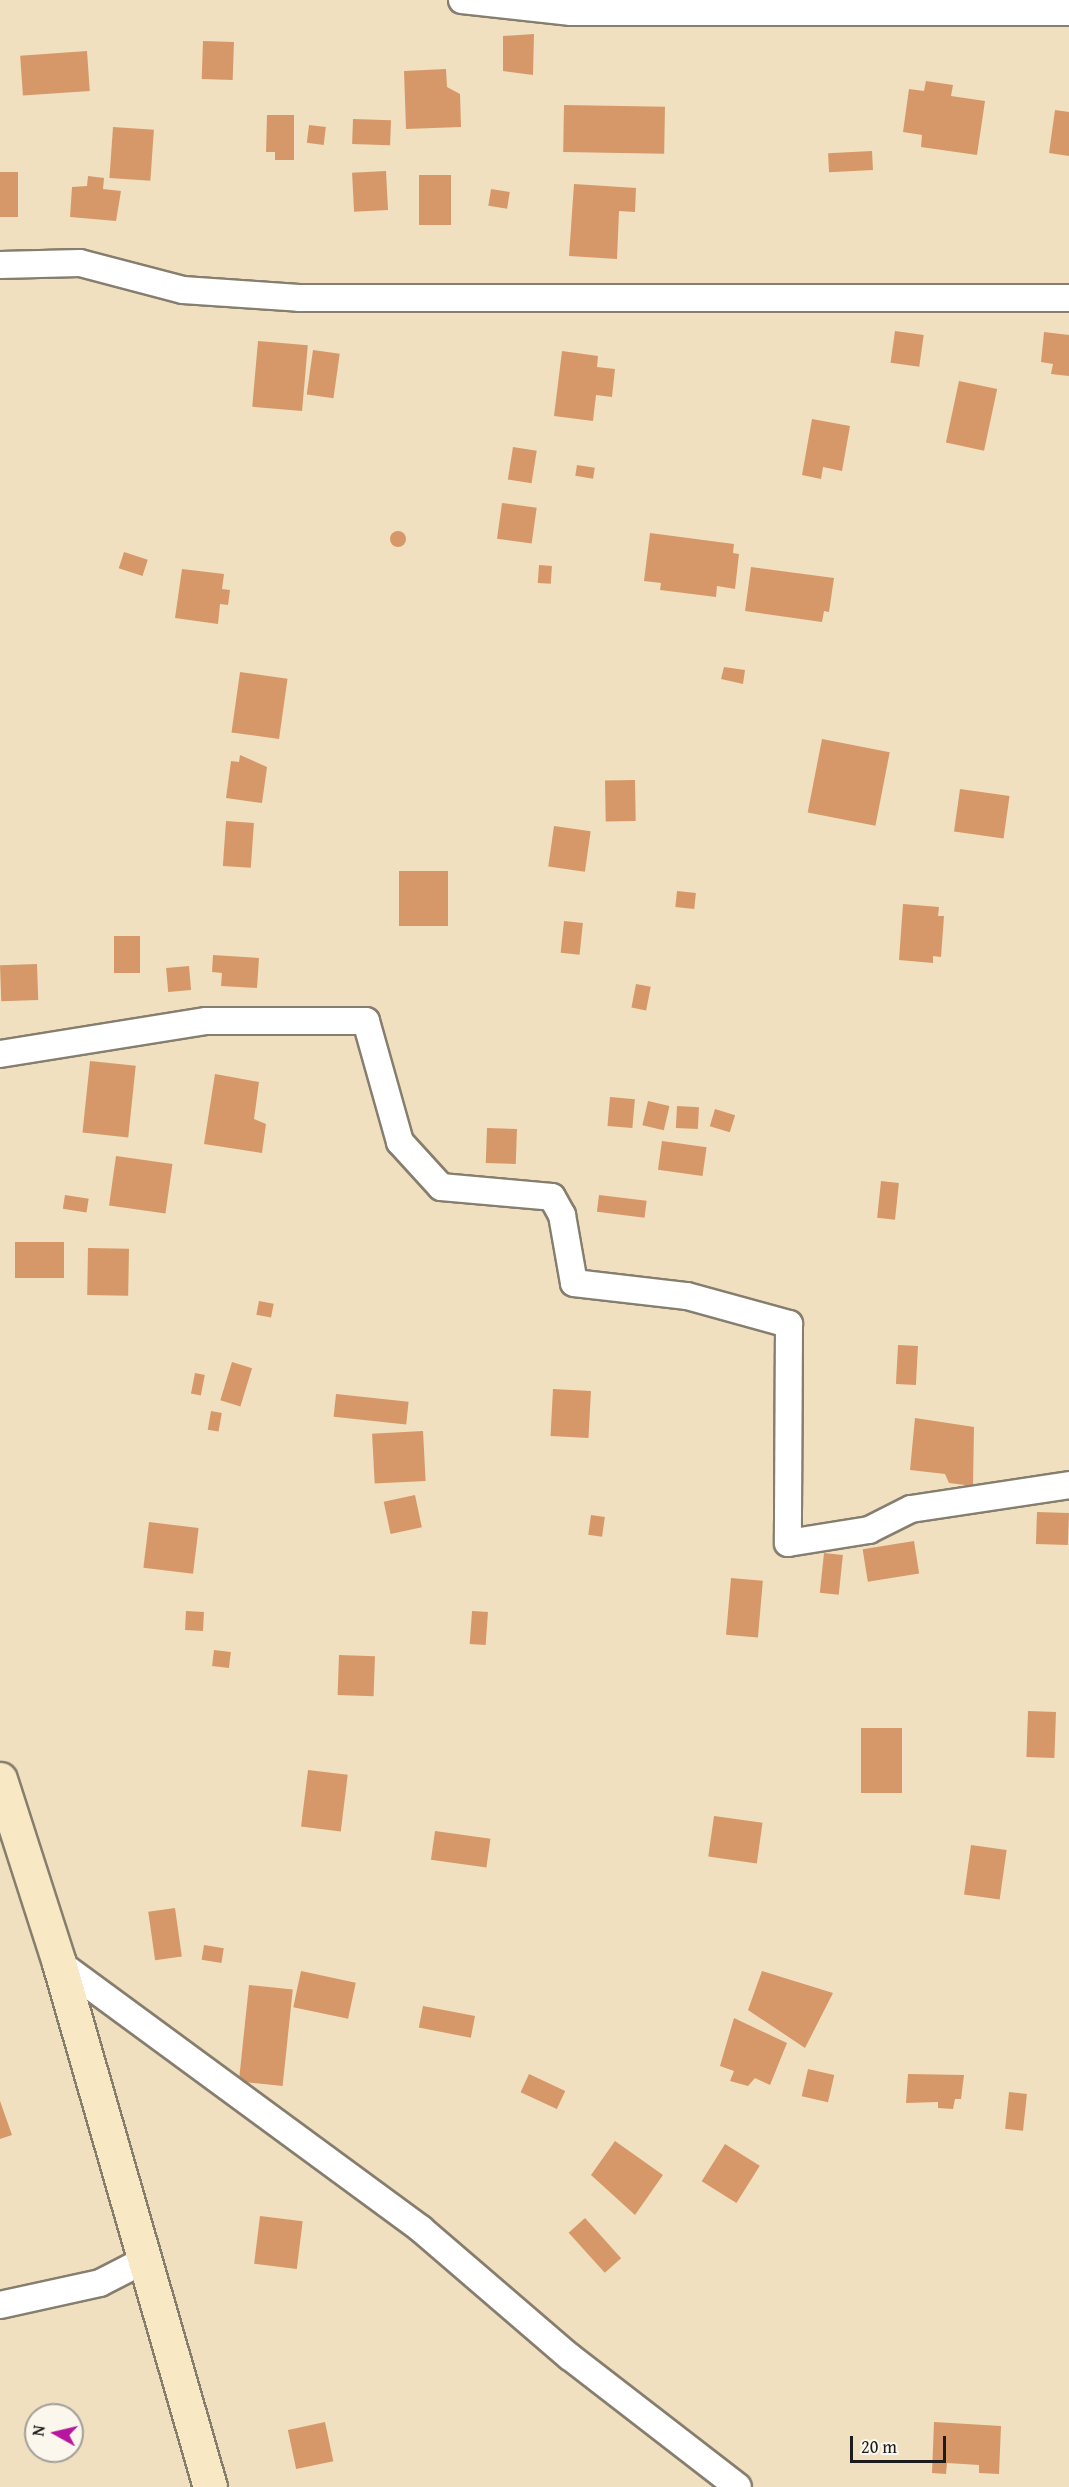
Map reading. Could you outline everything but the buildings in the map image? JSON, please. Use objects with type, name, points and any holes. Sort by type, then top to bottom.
[{"type":"street","points":[[462,0],[571,12],[1069,12]]},
{"type":"street","points":[[0,265],[80,263],[183,290],[299,298],[1069,298]]},
{"type":"street","points":[[0,1054],[206,1021],[366,1021],[400,1142],[441,1187],[552,1197],[562,1215],[574,1283],[687,1296],[789,1324],[788,1543],[869,1530],[912,1509],[1069,1485]]},
{"type":"street","points":[[0,1779],[59,1963],[141,2262],[210,2487]]},
{"type":"street","points":[[59,1963],[421,2229],[570,2357],[738,2487]]},
{"type":"street","points":[[0,2305],[100,2283],[141,2262]]}]
